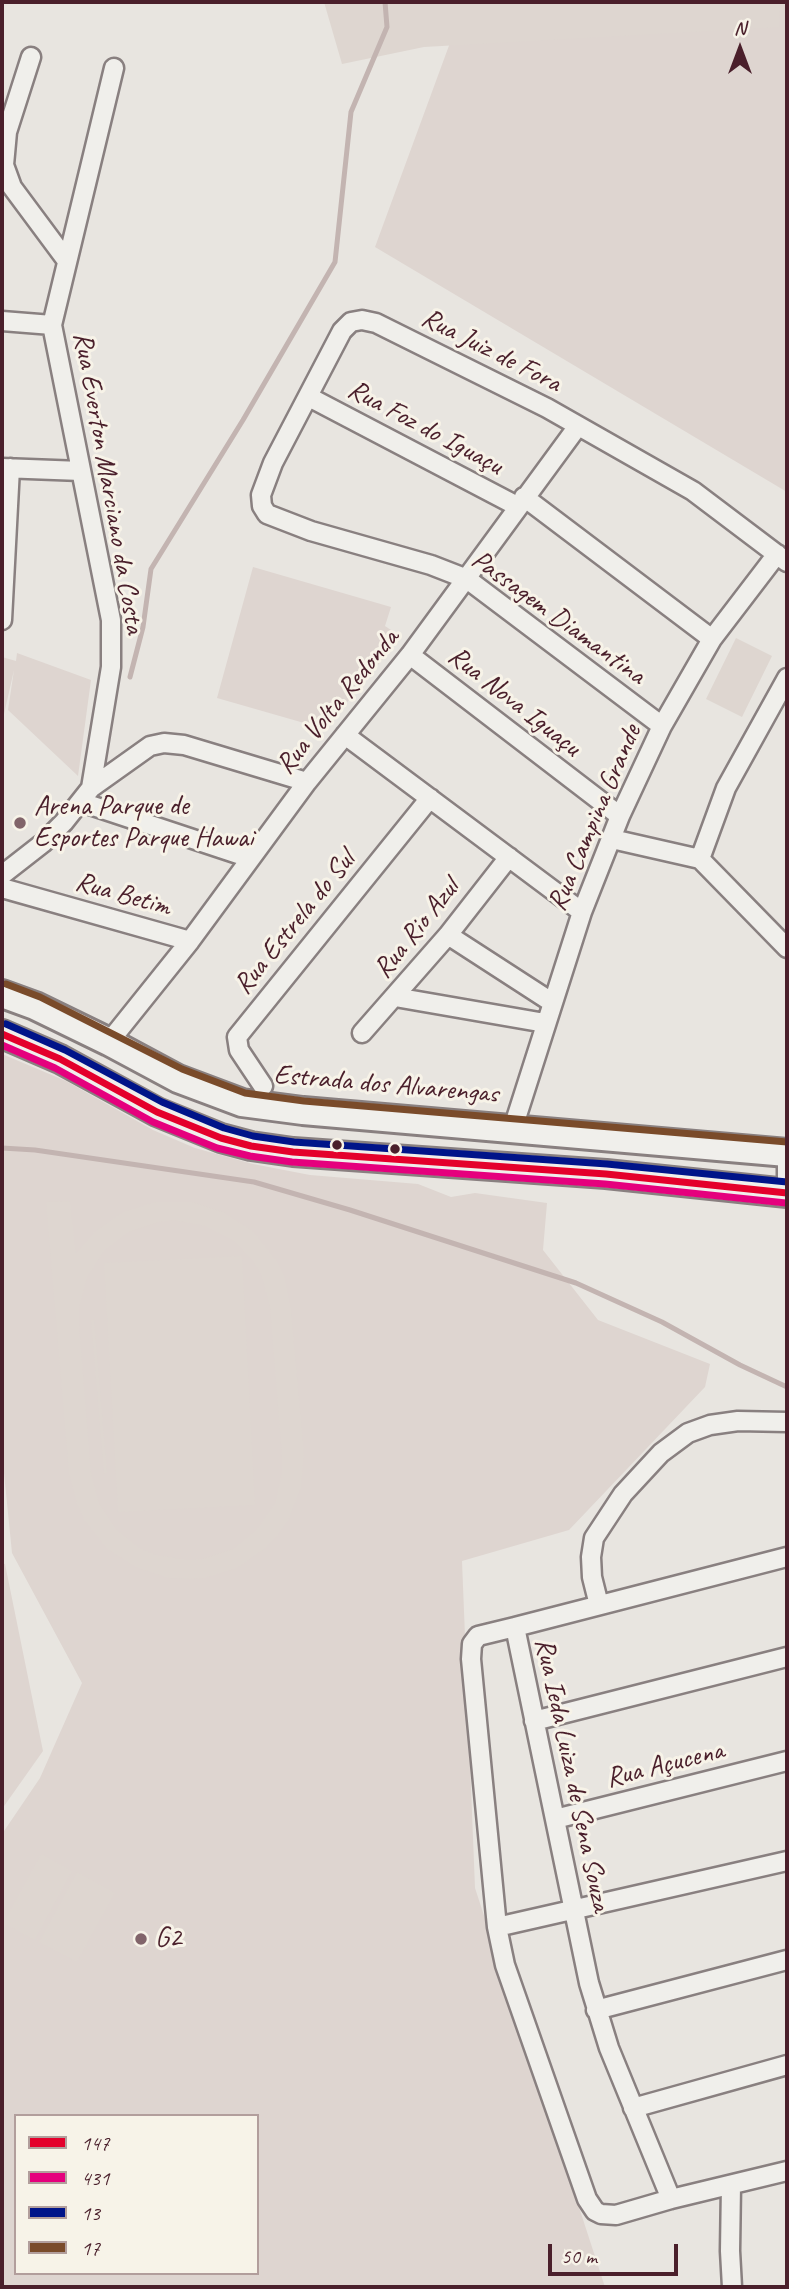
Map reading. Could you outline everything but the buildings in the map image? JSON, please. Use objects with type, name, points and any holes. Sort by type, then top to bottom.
[{"type":"main road","name":"Estrada dos Alvarengas","points":[[2,994],[35,1006],[178,1079],[242,1102],[303,1111],[787,1153]]},
{"type":"main road","points":[[2,1034],[60,1059],[157,1112],[221,1138],[293,1152],[606,1174],[787,1194]]},
{"type":"main road","points":[[471,1165],[487,1145],[513,1128]]},
{"type":"street","points":[[31,57],[7,132],[4,165],[12,187],[68,261]]},
{"type":"street","name":"Rua Everton Marciano da Costa","points":[[86,795],[113,651],[106,588],[52,325],[114,68]]},
{"type":"street","name":"Rua Juiz de Fora","points":[[262,506],[261,495],[273,463],[342,331],[351,322],[362,320],[398,333],[578,426],[693,491],[782,558]]},
{"type":"street","points":[[2,321],[52,325]]},
{"type":"street","name":"Rua Foz do Iguaçu","points":[[309,397],[521,502],[712,639]]},
{"type":"street","name":"Rua Volta Redonda","points":[[109,1042],[190,941],[307,782],[410,654],[578,426]]},
{"type":"street","points":[[2,620],[6,468],[81,471]]},
{"type":"street","name":"Passagem Diamantina","points":[[262,506],[267,514],[288,523],[431,565],[467,579],[662,726]]},
{"type":"street","name":"Rua Campina Grande","points":[[513,1128],[582,912],[620,816],[662,726],[712,639],[782,558]]},
{"type":"street","name":"Rua Nova Iguaçu","points":[[410,654],[620,816]]},
{"type":"street","points":[[700,859],[726,788],[787,678]]},
{"type":"street","points":[[345,735],[582,912]]},
{"type":"street","points":[[2,875],[43,843],[86,795],[135,755],[150,747],[164,743],[184,745],[307,782]]},
{"type":"street","points":[[86,795],[250,858]]},
{"type":"street","name":"Rua Estrela do Sul","points":[[262,1086],[239,1050],[237,1037],[430,798]]},
{"type":"street","points":[[612,839],[700,859],[787,948]]},
{"type":"street","name":"Rua Rio Azul","points":[[362,1033],[448,935],[509,857]]},
{"type":"street","name":"Rua Betim","points":[[2,888],[190,941]]},
{"type":"street","points":[[448,935],[553,1003]]},
{"type":"street","points":[[395,998],[545,1023]]},
{"type":"street","points":[[787,1162],[787,1194]]},
{"type":"street","points":[[599,1605],[592,1577],[594,1538],[623,1494],[661,1453],[688,1433],[710,1425],[738,1421],[787,1422]]},
{"type":"street","name":"Rua Ieda Luiza de Sena Souza","points":[[671,2199],[596,2010],[572,1909],[515,1627],[787,1557]]},
{"type":"street","points":[[515,1627],[478,1636],[472,1644],[471,1659],[497,1927],[505,1965],[587,2199],[595,2211],[616,2215],[787,2171]]},
{"type":"street","points":[[534,1721],[787,1657]]},
{"type":"street","name":"Rua Açucena","points":[[555,1819],[787,1761]]},
{"type":"street","points":[[497,1927],[787,1861]]},
{"type":"street","points":[[596,2010],[787,1960]]},
{"type":"street","points":[[633,2108],[787,2065]]},
{"type":"street","points":[[732,2185],[732,2287]]},
{"type":"shaded area","points":[[324,2],[780,2],[779,27],[424,47],[342,64]]},
{"type":"shaded area","points":[[465,2],[787,2],[787,492],[375,247]]},
{"type":"shaded area","points":[[253,567],[391,607],[385,626],[397,634],[396,643],[325,729],[217,698]]},
{"type":"shaded area","points":[[736,638],[772,656],[742,717],[706,699]]},
{"type":"shaded area","points":[[17,653],[91,680],[78,776],[8,710],[14,670],[2,723],[2,657],[16,661]]},
{"type":"shaded area","points":[[2,1054],[66,1081],[153,1130],[195,1148],[253,1164],[310,1175],[418,1184],[451,1197],[475,1193],[547,1203],[543,1250],[598,1320],[710,1364],[705,1387],[569,1530],[462,1561],[475,1888],[605,2287],[2,2287],[2,1834],[40,1778],[82,1683],[12,1553],[2,1453]]},
{"type":"shaded area","points":[[70,1201],[76,1253],[94,1232],[123,1212],[156,1202],[192,1202],[225,1213],[254,1232],[276,1260],[284,1276],[291,1311],[304,1453],[301,1488],[288,1521],[278,1535],[266,1548],[237,1568],[204,1578],[169,1578],[135,1567],[106,1548],[84,1520],[69,1474],[46,1202]],"holes":[[[174,1220],[205,1226],[233,1240],[255,1264],[262,1277],[270,1308],[282,1473],[275,1503],[257,1529],[233,1549],[203,1559],[187,1560],[156,1555],[141,1549],[117,1530],[99,1503],[91,1473],[79,1308],[87,1278],[104,1251],[129,1232]]]},
{"type":"shaded area","points":[[242,1256],[255,1505],[118,1512],[104,1263]]},
{"type":"shaded area","points":[[94,1319],[107,1473],[104,1474],[91,1320]]},
{"type":"shaded area","points":[[2,1563],[5,1564],[43,1751],[2,1809]]},
{"type":"shaded area","points":[[41,1854],[72,1871],[35,1940],[3,1923]]},
{"type":"shaded area","points":[[77,1872],[115,1893],[77,1962],[39,1942]]},
{"type":"waterway","points":[[130,677],[143,627],[151,569],[243,420],[335,262],[351,112],[387,27],[385,2]]},
{"type":"waterway","points":[[2,1148],[35,1150],[254,1182],[350,1210],[576,1283],[662,1322],[740,1365],[787,1387]]},
{"type":"transit line","name":"17","points":[[6,984],[40,997],[182,1069],[245,1093],[304,1101],[787,1142]]},
{"type":"transit line","name":"13","points":[[6,1024],[65,1050],[162,1102],[224,1128],[253,1136],[294,1142],[607,1164],[787,1182]]},
{"type":"transit line","name":"147","points":[[2,1034],[60,1059],[157,1112],[221,1138],[251,1146],[293,1152],[606,1174],[787,1193]]},
{"type":"transit line","name":"431","points":[[2,1045],[55,1068],[153,1122],[217,1148],[250,1156],[292,1162],[605,1184],[786,1203]]},
{"type":"place","name":"Arena Parque de Esportes Parque Hawai","points":[[20,823]]},
{"type":"place","name":"G2","points":[[141,1939]]}]
